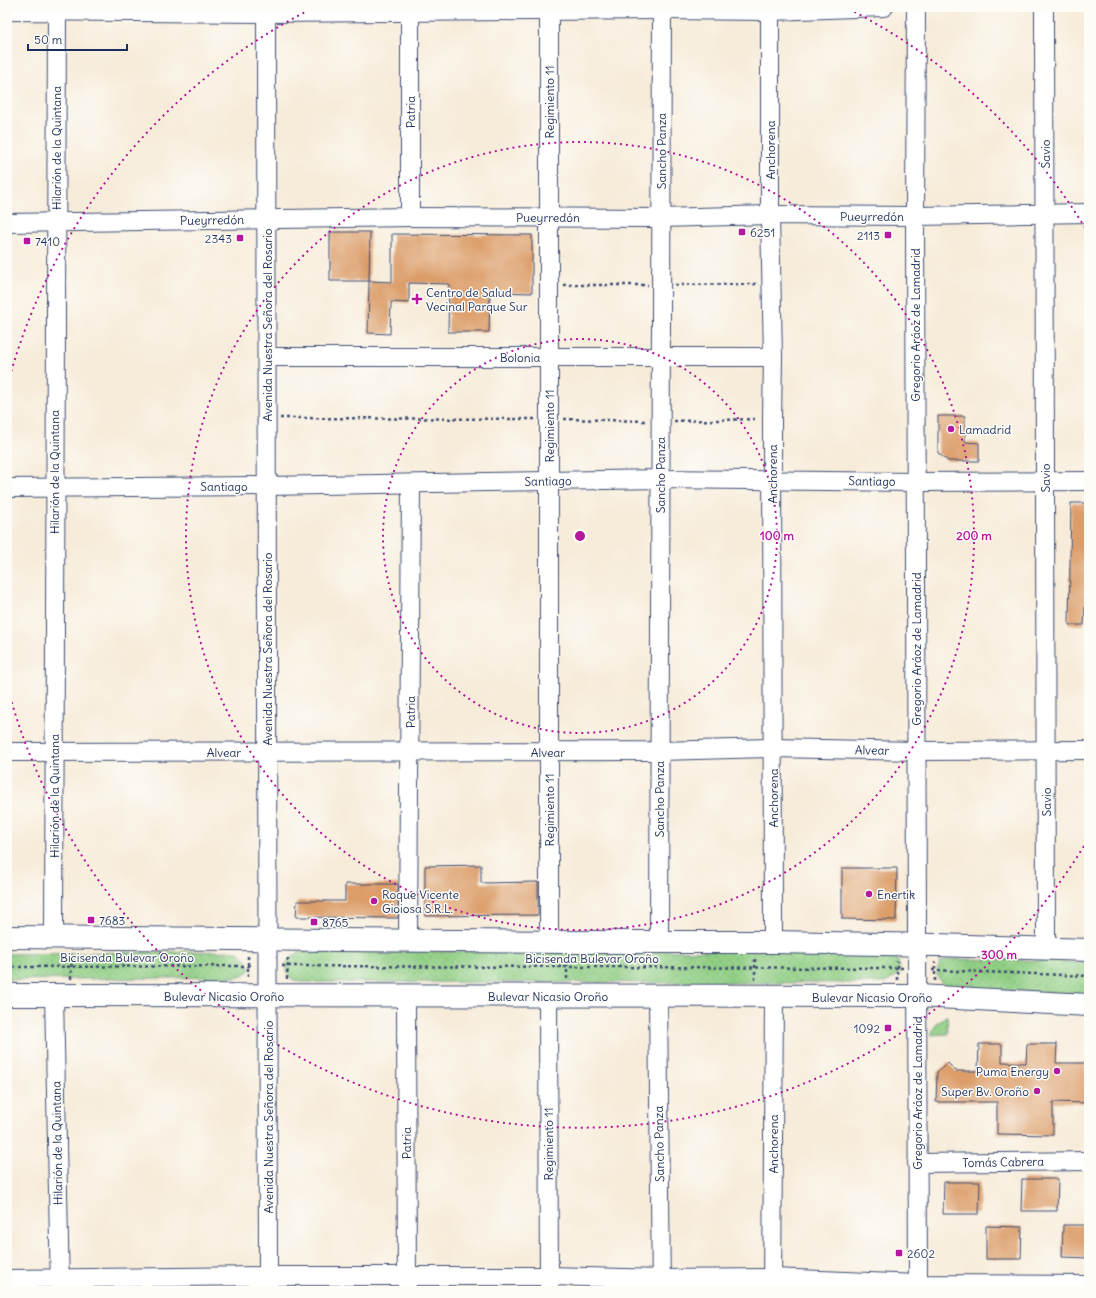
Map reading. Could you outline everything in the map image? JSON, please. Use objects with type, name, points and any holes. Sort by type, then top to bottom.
[{"type":"main road","points":[[7,937],[268,938],[558,942],[764,942],[1089,950]]},
{"type":"main road","name":"Bulevar Nicasio Oroño","points":[[7,995],[916,997],[1089,1005]]},
{"type":"street","points":[[7,11],[57,9],[770,9],[884,7]]},
{"type":"street","name":"Gregorio Aráoz de Lamadrid","points":[[916,7],[916,997],[918,1288]]},
{"type":"street","name":"Savio","points":[[1044,7],[1046,949]]},
{"type":"street","name":"Sancho Panza","points":[[659,942],[662,8]]},
{"type":"street","name":"Hilarión de la Quintana","points":[[57,9],[54,752],[62,937]]},
{"type":"street","name":"Patria","points":[[410,9],[410,217]]},
{"type":"street","name":"Regimiento 11","points":[[549,9],[549,752],[558,942]]},
{"type":"street","name":"Anchorena","points":[[764,942],[773,748],[773,357],[770,215],[770,9]]},
{"type":"street","name":"Avenida Nuestra Señora del Rosario","points":[[266,10],[268,1284]]},
{"type":"street","name":"Pueyrredón","points":[[7,223],[410,217],[661,218],[770,215],[915,216],[1089,214]]},
{"type":"street","name":"Bolonia","points":[[267,357],[773,357]]},
{"type":"street","name":"Santiago","points":[[7,488],[267,486],[660,479],[916,482],[1089,482]]},
{"type":"street","name":"Patria","points":[[408,940],[411,484]]},
{"type":"street","name":"Alvear","points":[[7,752],[549,752],[773,748],[917,751],[1089,750]]},
{"type":"street","name":"Hilarión de la Quintana","points":[[60,1285],[63,995]]},
{"type":"street","name":"Patria","points":[[406,996],[406,1283]]},
{"type":"street","name":"Regimiento 11","points":[[549,1284],[557,996]]},
{"type":"street","name":"Sancho Panza","points":[[658,996],[661,1285]]},
{"type":"street","name":"Anchorena","points":[[764,997],[772,1284]]},
{"type":"street","name":"Tomás Cabrera","points":[[917,1164],[1089,1161]]},
{"type":"street","points":[[7,1279],[60,1285],[406,1283],[661,1285],[772,1284],[918,1288],[1089,1285]]},
{"type":"path","points":[[267,418],[661,421],[772,419]]},
{"type":"path","points":[[62,937],[72,966],[63,995]]},
{"type":"path","points":[[268,938],[288,966],[268,996],[248,966],[268,938]]},
{"type":"path","points":[[557,996],[567,967],[558,942]]},
{"type":"path","points":[[764,942],[755,967],[764,997]]},
{"type":"path","points":[[917,945],[935,970],[916,997],[897,967],[917,945]]},
{"type":"path","name":"Bicisenda Bulevar Oroño","points":[[7,967],[248,966]]},
{"type":"path","name":"Bicisenda Bulevar Oroño","points":[[288,966],[897,967]]},
{"type":"path","points":[[935,970],[1089,976]]},
{"type":"green space","points":[[887,950],[897,960],[900,973],[885,983],[301,982],[292,979],[287,972],[286,964],[290,958],[299,952]]},
{"type":"green space","points":[[237,951],[247,961],[249,968],[245,974],[236,977],[7,980],[7,954]]},
{"type":"green space","points":[[950,959],[1089,963],[1089,995],[948,987],[941,982],[937,973],[941,962]]},
{"type":"green space","points":[[947,1015],[948,1034],[930,1035],[937,1023]]},
{"type":"building","points":[[330,232],[370,232],[369,281],[330,281]]},
{"type":"building","points":[[392,234],[532,235],[532,293],[490,292],[489,332],[448,332],[449,284],[409,283],[409,303],[391,302],[390,334],[368,333],[369,281],[392,282]]},
{"type":"building","name":"Lamadrid","points":[[938,416],[965,416],[965,442],[979,443],[979,461],[948,461],[938,453]]},
{"type":"building","points":[[1071,503],[1089,503],[1088,607],[1085,607],[1084,625],[1069,625]]},
{"type":"building","points":[[481,865],[481,883],[538,882],[538,915],[425,916],[425,866]]},
{"type":"building","name":"Enertik","points":[[842,868],[897,868],[896,920],[842,919]]},
{"type":"building","name":"Roque Vicente Gioiosa S.R.L.","points":[[345,884],[398,884],[398,918],[296,917],[297,901],[345,901]]},
{"type":"building","points":[[979,1044],[1002,1044],[1002,1062],[1026,1063],[1027,1044],[1057,1044],[1056,1063],[1086,1063],[1086,1085],[1089,1085],[1089,1103],[1053,1102],[1053,1135],[997,1134],[997,1102],[936,1102],[937,1072],[948,1063],[956,1071],[978,1071]]},
{"type":"building","points":[[1022,1179],[1058,1179],[1057,1211],[1021,1211]]},
{"type":"building","points":[[944,1182],[980,1182],[979,1214],[943,1214]]},
{"type":"building","points":[[1063,1225],[1089,1225],[1089,1258],[1062,1257]]},
{"type":"building","points":[[986,1226],[1022,1227],[1021,1259],[986,1259]]},
{"type":"place","name":"6251","points":[[742,232]]},
{"type":"place","name":"2113","points":[[888,235]]},
{"type":"place","name":"2343","points":[[240,238]]},
{"type":"place","name":"7410","points":[[27,241]]},
{"type":"place","name":"Centro de Salud Vecinal Parque Sur","points":[[417,299]]},
{"type":"place","name":"Lamadrid","points":[[951,429]]},
{"type":"place","name":"Enertik","points":[[869,894]]},
{"type":"place","name":"Roque Vicente Gioiosa S.R.L.","points":[[374,901]]},
{"type":"place","name":"7683","points":[[91,920]]},
{"type":"place","name":"8765","points":[[314,922]]},
{"type":"place","name":"1092","points":[[888,1028]]},
{"type":"place","name":"Puma Energy","points":[[1057,1071]]},
{"type":"place","name":"Super Bv. Oroño","points":[[1037,1091]]},
{"type":"place","name":"2602","points":[[899,1253]]}]
